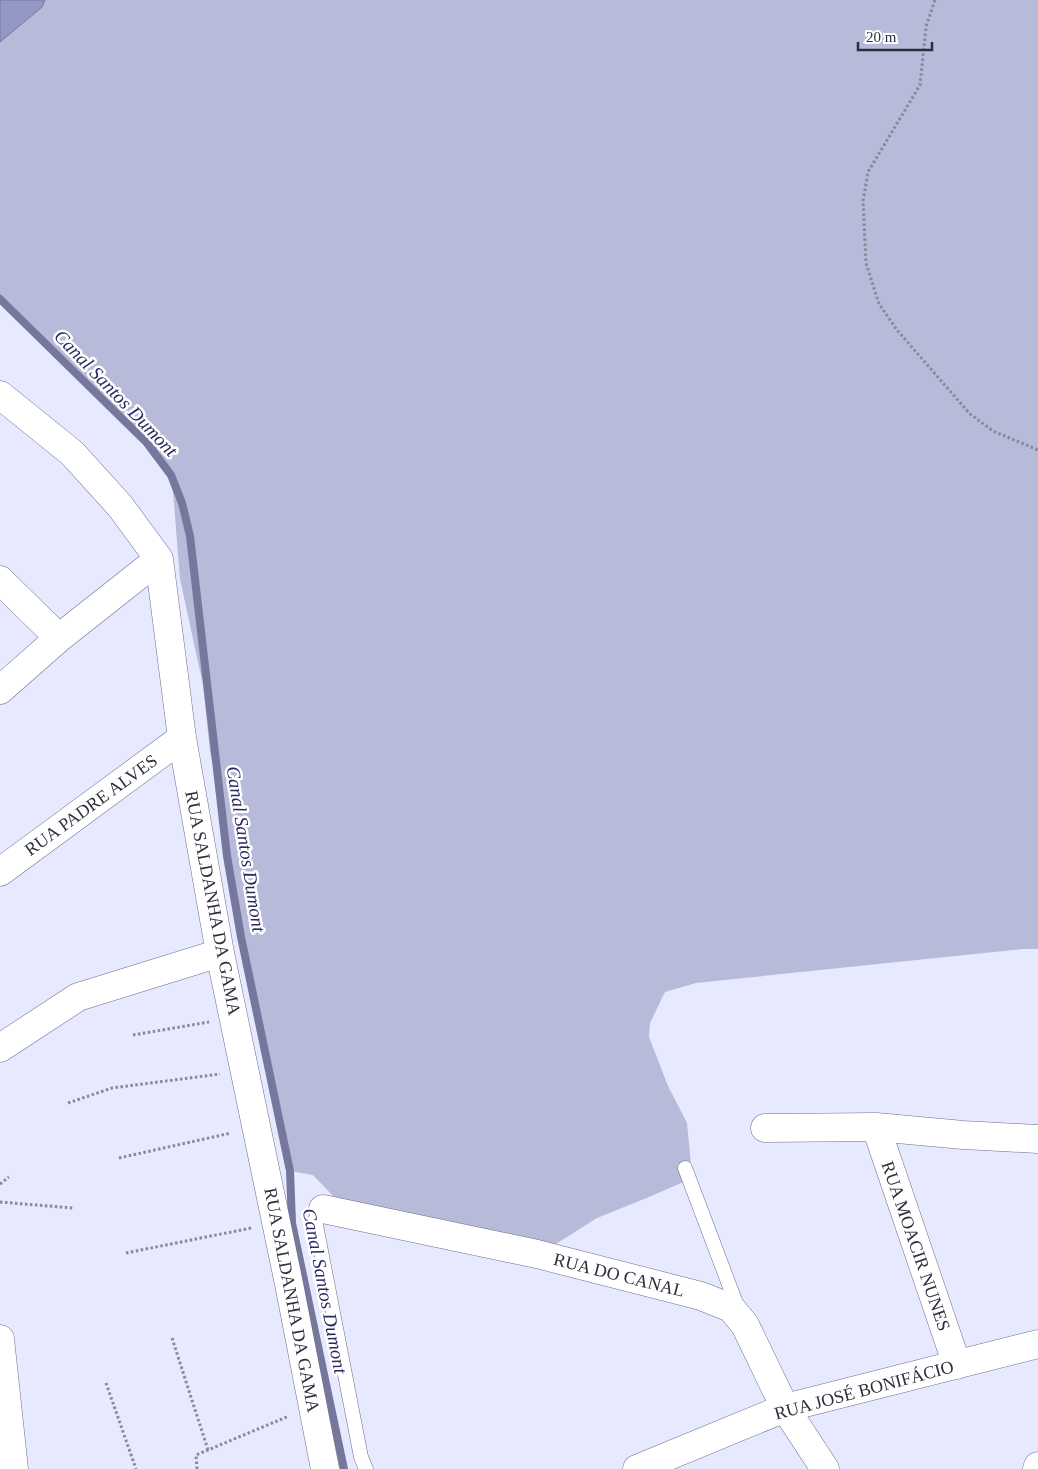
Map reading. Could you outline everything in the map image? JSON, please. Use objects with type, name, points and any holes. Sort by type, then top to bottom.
[{"type":"street","name":"RUA SALDANHA DA GAMA","points":[[0,395],[72,453],[120,506],[159,558],[182,738],[220,953],[325,1469]]},
{"type":"street","points":[[0,690],[59,638],[159,558]]},
{"type":"street","points":[[0,580],[59,638]]},
{"type":"street","name":"RUA PADRE ALVES","points":[[0,872],[182,738]]},
{"type":"street","points":[[0,1048],[78,998],[220,953]]},
{"type":"street","points":[[765,1128],[876,1127],[963,1135],[1038,1139]]},
{"type":"street","name":"RUA MOACIR NUNES","points":[[876,1127],[957,1365]]},
{"type":"street","name":"RUA DO CANAL","points":[[323,1210],[537,1254],[701,1296],[731,1308],[745,1325],[785,1408],[824,1469]]},
{"type":"street","points":[[0,1338],[14,1469]]},
{"type":"street","name":"RUA JOSÉ BONIFÁCIO","points":[[637,1469],[785,1408],[1038,1344]]},
{"type":"lane","points":[[685,1168],[745,1325]]},
{"type":"lane","points":[[323,1210],[315,1220],[361,1457],[366,1469]]},
{"type":"path","points":[[935,0],[926,27],[920,84],[868,172],[863,201],[866,263],[879,304],[897,330],[970,414],[993,431],[1038,450]]},
{"type":"path","points":[[133,1034],[234,1018]]},
{"type":"path","points":[[68,1103],[112,1088],[245,1071]]},
{"type":"path","points":[[119,1158],[256,1128]]},
{"type":"path","points":[[0,1184],[9,1177]]},
{"type":"path","points":[[0,1202],[74,1208]]},
{"type":"path","points":[[126,1253],[276,1223]]},
{"type":"path","points":[[172,1338],[208,1450]]},
{"type":"path","points":[[106,1383],[136,1469]]},
{"type":"path","points":[[197,1469],[196,1455],[313,1406]]},
{"type":"shaded area","points":[[0,0],[1038,0],[1038,949],[1022,949],[696,983],[665,992],[650,1023],[649,1037],[668,1086],[687,1123],[691,1165],[688,1180],[597,1218],[551,1247],[420,1222],[333,1196],[313,1175],[290,1171],[241,937],[227,856],[221,800],[210,751],[203,685],[180,579],[173,491],[169,479],[172,477],[147,443],[0,299]]},
{"type":"shaded area","points":[[0,0],[45,0],[42,7],[0,42]]},
{"type":"waterway","name":"Canal Santos Dumont","points":[[0,299],[147,443],[171,475],[182,503],[190,536],[227,856],[241,937],[290,1171],[292,1223],[344,1469]]}]
